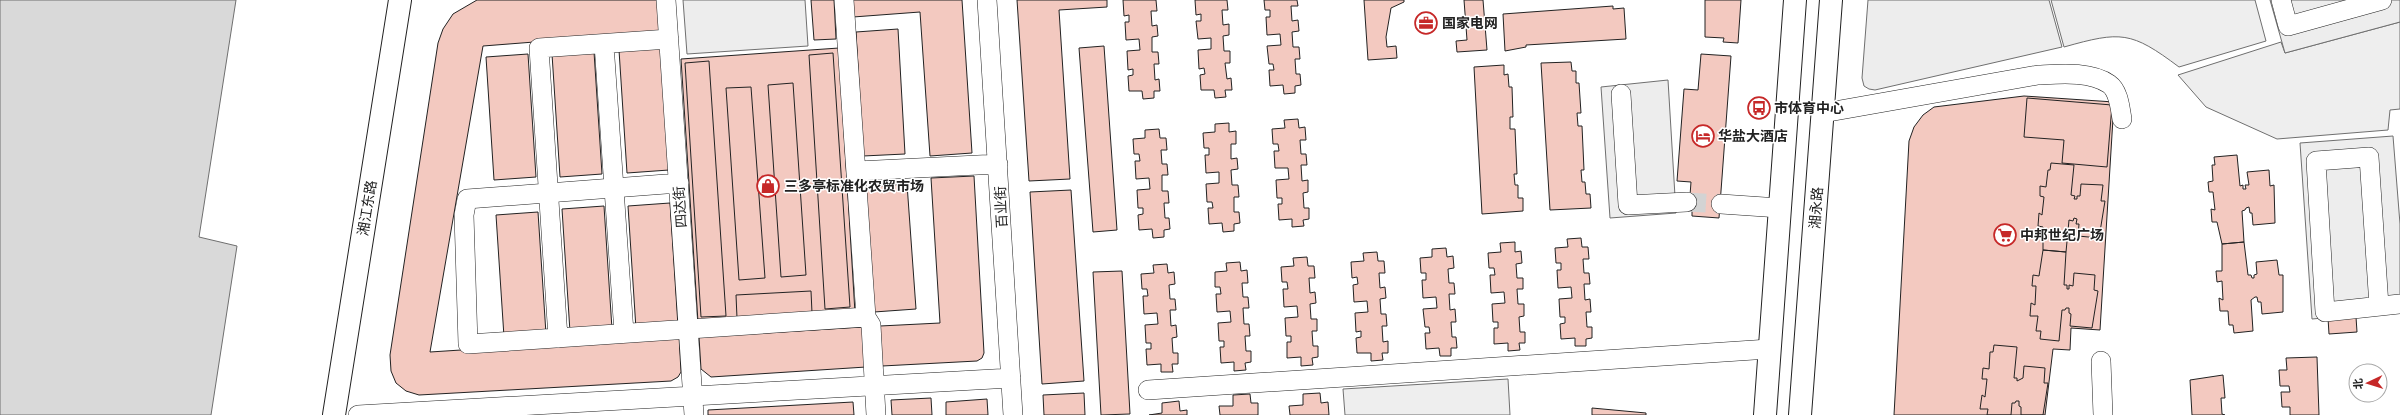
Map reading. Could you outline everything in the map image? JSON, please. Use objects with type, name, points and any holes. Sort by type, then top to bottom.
[{"type":"main road","name":"湘江东路","points":[[334,415],[400,0]]},
{"type":"main road","points":[[1764,415],[1795,0]]},
{"type":"main road","name":"湘永路","points":[[1800,415],[1831,0]]},
{"type":"street","name":"四达街","points":[[666,0],[694,415]]},
{"type":"street","points":[[844,0],[866,317],[871,325],[876,415]]},
{"type":"street","name":"百业街","points":[[987,0],[1013,415]]},
{"type":"street","points":[[2281,0],[2288,26],[2382,0]]},
{"type":"street","points":[[558,338],[539,48],[669,39]]},
{"type":"street","points":[[604,44],[624,334]]},
{"type":"street","points":[[1823,113],[2038,75],[2062,74],[2088,76],[2110,84],[2119,99],[2122,118]]},
{"type":"street","points":[[1621,94],[1628,205],[1687,202]]},
{"type":"street","points":[[2379,306],[2369,157],[2316,161],[2325,312],[2400,304]]},
{"type":"street","points":[[857,172],[998,164]]},
{"type":"street","points":[[679,183],[466,198],[464,215],[468,344],[866,317]]},
{"type":"street","points":[[1721,204],[1780,208]]},
{"type":"street","points":[[1148,390],[1769,349]]},
{"type":"street","points":[[2101,361],[2103,415]]},
{"type":"street","points":[[358,415],[1011,378]]},
{"type":"shaded area","points":[[0,0],[236,0],[199,237],[237,246],[211,415],[0,415]]},
{"type":"shaded area","points":[[683,0],[805,0],[808,46],[687,54]]},
{"type":"shaded area","points":[[1868,0],[2049,0],[2062,47],[1875,90],[1869,89],[1864,86],[1862,78]]},
{"type":"shaded area","points":[[2051,0],[2255,0],[2266,41],[2179,67],[2149,46],[2125,38],[2099,38],[2064,47]]},
{"type":"shaded area","points":[[2270,0],[2400,0],[2400,22],[2285,53]]},
{"type":"shaded area","points":[[2400,22],[2400,109],[2390,110],[2388,130],[2277,139],[2206,107],[2178,75],[2281,42],[2285,53]]},
{"type":"shaded area","points":[[1668,80],[1676,213],[1610,218],[1601,87]]},
{"type":"shaded area","points":[[2393,136],[2400,224],[2400,311],[2312,319],[2300,143]]},
{"type":"shaded area","points":[[1508,379],[1510,415],[1345,415],[1343,389]]},
{"type":"building","points":[[477,0],[660,0],[663,32],[483,46],[430,352],[679,336],[681,372],[678,377],[671,381],[419,395],[406,391],[396,383],[391,371],[390,355],[438,43],[443,29],[453,14]]},
{"type":"building","points":[[811,0],[834,0],[836,39],[814,40]]},
{"type":"building","points":[[852,0],[962,0],[972,153],[930,156],[920,12],[853,17]]},
{"type":"building","points":[[1017,0],[1107,0],[1107,7],[1059,10],[1070,179],[1029,181]]},
{"type":"building","points":[[1123,0],[1156,0],[1157,11],[1151,11],[1152,26],[1157,25],[1158,36],[1152,37],[1152,52],[1158,52],[1159,64],[1154,64],[1155,80],[1159,79],[1160,91],[1154,91],[1154,98],[1143,99],[1142,91],[1129,91],[1128,76],[1133,75],[1133,69],[1128,70],[1127,51],[1140,50],[1139,39],[1126,40],[1125,22],[1129,22],[1129,15],[1124,16]]},
{"type":"building","points":[[1195,0],[1227,0],[1228,10],[1222,10],[1223,25],[1229,24],[1229,35],[1223,36],[1224,51],[1230,51],[1230,63],[1225,63],[1227,79],[1231,78],[1232,90],[1225,90],[1226,97],[1215,98],[1214,90],[1201,90],[1200,75],[1205,74],[1204,68],[1199,69],[1198,50],[1211,49],[1211,38],[1198,39],[1196,21],[1201,21],[1201,14],[1196,15]]},
{"type":"building","points":[[1264,0],[1297,0],[1298,6],[1291,6],[1292,21],[1298,20],[1299,31],[1292,32],[1293,47],[1299,47],[1300,59],[1295,59],[1296,74],[1300,74],[1301,85],[1295,86],[1295,93],[1284,94],[1283,85],[1270,86],[1269,70],[1274,70],[1273,64],[1269,64],[1267,46],[1281,45],[1280,34],[1267,35],[1266,17],[1270,17],[1270,10],[1265,10]]},
{"type":"building","points":[[1364,0],[1404,0],[1404,2],[1391,8],[1386,37],[1387,47],[1396,46],[1397,58],[1368,60]]},
{"type":"building","points":[[1464,0],[1483,0],[1487,50],[1457,52],[1456,41],[1467,40]]},
{"type":"building","points":[[1705,0],[1741,0],[1738,43],[1723,42],[1724,38],[1705,37]]},
{"type":"building","points":[[1613,6],[1613,9],[1624,8],[1626,39],[1526,45],[1526,47],[1505,51],[1503,14]]},
{"type":"building","points":[[898,29],[905,154],[863,156],[856,32]]},
{"type":"building","points":[[1104,46],[1117,230],[1093,232],[1079,48]]},
{"type":"building","points":[[661,47],[669,170],[627,173],[619,50]]},
{"type":"building","name":"三多亭标准化农贸市场","points":[[839,48],[855,313],[698,322],[681,59]]},
{"type":"building","points":[[594,52],[602,174],[560,177],[552,54]]},
{"type":"building","points":[[833,53],[850,307],[825,309],[809,55]]},
{"type":"building","points":[[528,54],[536,177],[494,180],[486,57]]},
{"type":"building","name":"华盐大酒店","points":[[1701,54],[1731,56],[1719,218],[1692,216],[1692,210],[1689,209],[1691,182],[1677,181],[1684,89],[1698,90]]},
{"type":"building","points":[[709,61],[726,316],[701,317],[685,63]]},
{"type":"building","points":[[1571,62],[1572,71],[1576,71],[1576,83],[1579,83],[1581,113],[1577,113],[1578,126],[1582,126],[1584,170],[1581,170],[1582,182],[1585,182],[1586,194],[1590,194],[1591,208],[1550,210],[1541,63]]},
{"type":"building","points":[[1504,65],[1504,75],[1508,74],[1509,87],[1512,87],[1513,117],[1510,117],[1510,129],[1515,129],[1517,174],[1514,174],[1515,185],[1518,185],[1518,198],[1523,198],[1523,211],[1482,214],[1474,67]]},
{"type":"building","points":[[793,83],[806,275],[781,277],[768,85]]},
{"type":"building","points":[[751,87],[765,278],[739,280],[726,88]]},
{"type":"building","name":"中邦世纪广场","points":[[2024,96],[2114,102],[2100,330],[2071,328],[2070,350],[2053,349],[2045,415],[1894,415],[1909,141],[1914,127],[1923,115],[1934,107]]},
{"type":"building","points":[[2027,98],[2112,105],[2107,167],[2062,163],[2064,140],[2024,137]]},
{"type":"building","points":[[1298,119],[1299,128],[1305,127],[1306,140],[1300,140],[1301,154],[1306,154],[1307,165],[1301,165],[1302,181],[1308,180],[1308,192],[1303,193],[1304,208],[1309,208],[1309,219],[1303,220],[1304,226],[1292,227],[1292,219],[1279,220],[1278,204],[1282,204],[1282,198],[1277,198],[1276,180],[1289,179],[1288,168],[1275,168],[1274,151],[1279,151],[1278,144],[1273,144],[1272,129],[1285,128],[1284,120]]},
{"type":"building","points":[[1229,123],[1229,132],[1236,131],[1236,144],[1231,144],[1231,159],[1237,158],[1238,169],[1231,170],[1232,185],[1238,185],[1239,197],[1234,197],[1234,212],[1239,212],[1240,223],[1234,224],[1234,231],[1223,232],[1222,223],[1209,224],[1208,208],[1213,208],[1212,202],[1207,202],[1206,184],[1219,183],[1219,172],[1206,173],[1205,155],[1209,155],[1209,148],[1204,148],[1203,133],[1215,132],[1215,124]]},
{"type":"building","points":[[1159,129],[1160,138],[1166,138],[1167,150],[1161,150],[1162,164],[1167,164],[1168,175],[1162,175],[1162,191],[1168,191],[1169,203],[1164,203],[1165,218],[1169,218],[1170,229],[1164,230],[1164,237],[1153,238],[1152,229],[1139,230],[1138,215],[1143,214],[1143,208],[1138,208],[1137,190],[1150,189],[1149,178],[1136,179],[1135,161],[1140,161],[1139,154],[1134,154],[1133,139],[1145,138],[1145,130]]},
{"type":"building","points":[[2237,155],[2240,186],[2243,185],[2243,189],[2246,189],[2245,185],[2249,185],[2247,172],[2269,170],[2270,186],[2274,185],[2275,223],[2253,225],[2252,213],[2250,213],[2249,207],[2246,208],[2242,211],[2244,242],[2222,244],[2217,222],[2212,222],[2211,209],[2215,210],[2213,192],[2209,192],[2208,182],[2213,181],[2212,165],[2215,165],[2214,157]]},
{"type":"building","points":[[2051,163],[2074,165],[2071,195],[2075,196],[2074,199],[2077,199],[2077,196],[2080,196],[2081,184],[2103,185],[2101,201],[2105,201],[2099,238],[2078,236],[2079,224],[2076,224],[2077,219],[2074,218],[2073,221],[2069,220],[2066,252],[2043,250],[2043,227],[2038,226],[2039,213],[2042,215],[2044,197],[2040,196],[2040,186],[2046,187],[2048,170],[2050,170]]},
{"type":"building","points":[[974,176],[984,353],[982,358],[977,361],[882,366],[880,326],[940,323],[931,178]]},
{"type":"building","points":[[907,184],[916,309],[874,312],[865,187]]},
{"type":"building","points":[[1071,190],[1084,381],[1042,384],[1030,192]]},
{"type":"building","points":[[670,203],[678,326],[636,329],[628,206]]},
{"type":"building","points":[[604,206],[612,329],[570,332],[562,209]]},
{"type":"building","points":[[538,212],[546,334],[504,337],[496,215]]},
{"type":"building","points":[[1581,238],[1582,247],[1588,247],[1589,259],[1583,259],[1584,273],[1589,273],[1590,284],[1584,284],[1585,300],[1590,299],[1591,312],[1586,312],[1587,327],[1592,327],[1592,338],[1586,339],[1586,346],[1575,346],[1575,338],[1561,339],[1560,324],[1565,323],[1565,317],[1560,317],[1559,299],[1572,298],[1571,287],[1558,288],[1557,270],[1561,270],[1561,263],[1556,263],[1555,248],[1568,247],[1567,239]]},
{"type":"building","points":[[1515,242],[1515,252],[1521,251],[1522,263],[1516,264],[1517,278],[1523,278],[1523,289],[1517,289],[1518,304],[1524,304],[1524,316],[1519,317],[1520,332],[1525,332],[1525,343],[1519,343],[1520,350],[1508,351],[1508,343],[1494,344],[1494,328],[1498,328],[1498,322],[1493,322],[1492,304],[1505,303],[1504,292],[1491,293],[1490,275],[1495,275],[1494,268],[1489,268],[1488,253],[1501,252],[1500,243]]},
{"type":"building","points":[[2244,242],[2248,275],[2251,275],[2252,278],[2254,278],[2254,275],[2257,274],[2256,262],[2277,260],[2279,275],[2283,275],[2283,312],[2262,314],[2261,302],[2258,302],[2257,297],[2255,297],[2251,300],[2253,331],[2234,333],[2233,325],[2229,325],[2228,311],[2220,311],[2219,298],[2223,300],[2222,281],[2217,282],[2216,271],[2222,271],[2222,244]]},
{"type":"building","points":[[1446,248],[1447,257],[1453,256],[1454,268],[1448,269],[1449,283],[1454,283],[1455,294],[1449,294],[1450,310],[1455,309],[1456,322],[1451,322],[1452,337],[1456,337],[1457,348],[1451,348],[1451,356],[1440,356],[1439,348],[1426,349],[1425,333],[1430,333],[1429,327],[1425,327],[1423,309],[1437,308],[1436,297],[1423,298],[1422,280],[1426,280],[1426,273],[1421,273],[1420,258],[1432,257],[1432,249]]},
{"type":"building","points":[[2043,250],[2066,252],[2064,285],[2067,285],[2067,289],[2069,289],[2069,285],[2073,286],[2074,273],[2095,275],[2094,290],[2098,291],[2092,328],[2070,326],[2071,314],[2069,313],[2069,308],[2066,308],[2065,310],[2062,310],[2059,341],[2040,339],[2041,331],[2036,331],[2038,316],[2030,316],[2031,303],[2035,305],[2036,286],[2032,286],[2033,275],[2039,276]]},
{"type":"building","points":[[1377,252],[1378,261],[1384,261],[1385,273],[1379,273],[1380,288],[1385,287],[1386,298],[1380,299],[1381,314],[1386,314],[1387,326],[1382,326],[1383,342],[1388,341],[1388,353],[1382,353],[1383,360],[1371,361],[1371,353],[1357,353],[1356,338],[1361,337],[1361,331],[1356,332],[1355,313],[1368,312],[1367,301],[1354,302],[1353,285],[1358,284],[1357,277],[1352,278],[1351,262],[1364,261],[1363,253]]},
{"type":"building","points":[[1307,257],[1308,266],[1314,266],[1315,278],[1309,278],[1310,293],[1315,292],[1316,303],[1310,304],[1311,319],[1317,319],[1317,331],[1312,331],[1313,346],[1318,346],[1318,357],[1312,358],[1313,365],[1301,366],[1301,357],[1287,358],[1287,342],[1291,342],[1291,336],[1286,336],[1285,318],[1298,317],[1297,306],[1284,307],[1283,289],[1288,289],[1287,282],[1282,282],[1281,267],[1294,266],[1293,258]]},
{"type":"building","points":[[1240,262],[1241,271],[1247,270],[1248,283],[1242,283],[1243,297],[1248,297],[1249,308],[1243,308],[1244,324],[1249,324],[1250,336],[1245,336],[1246,351],[1251,351],[1251,362],[1245,363],[1246,370],[1234,371],[1234,362],[1221,363],[1220,347],[1224,347],[1224,341],[1219,341],[1218,323],[1231,322],[1230,311],[1217,312],[1216,294],[1221,294],[1220,287],[1215,287],[1215,272],[1227,271],[1226,263]]},
{"type":"building","points":[[1167,264],[1168,273],[1174,272],[1175,284],[1169,285],[1170,299],[1175,299],[1176,310],[1170,310],[1171,326],[1176,325],[1177,337],[1172,338],[1173,353],[1178,353],[1178,364],[1172,364],[1173,372],[1161,372],[1161,364],[1147,365],[1146,349],[1151,349],[1151,343],[1146,343],[1145,325],[1158,324],[1157,313],[1144,314],[1143,296],[1148,296],[1147,289],[1142,289],[1141,274],[1154,273],[1153,265]]},
{"type":"building","points":[[1122,271],[1130,414],[1101,415],[1093,272]]},
{"type":"building","points":[[811,291],[812,313],[737,318],[736,295]]},
{"type":"building","points":[[2356,317],[2357,332],[2329,334],[2328,318]]},
{"type":"building","points":[[863,327],[866,367],[711,377],[701,369],[699,337]]},
{"type":"building","points":[[1994,345],[2017,347],[2014,378],[2017,378],[2017,381],[2023,378],[2024,366],[2045,368],[2044,383],[2048,383],[2043,415],[2021,415],[2019,401],[2012,403],[2011,415],[1987,415],[1988,409],[1980,409],[1982,395],[1985,397],[1987,379],[1982,379],[1983,368],[1989,369],[1990,352],[1993,352]]},
{"type":"building","points":[[2317,357],[2319,415],[2290,415],[2290,407],[2282,407],[2281,392],[2290,392],[2289,386],[2280,386],[2279,370],[2287,370],[2286,358]]},
{"type":"building","points":[[2223,375],[2225,398],[2221,398],[2222,414],[2225,415],[2192,415],[2190,380]]},
{"type":"building","points":[[1084,393],[1085,415],[1044,415],[1043,395]]},
{"type":"building","points":[[1320,393],[1321,403],[1328,402],[1329,415],[1290,415],[1289,406],[1303,405],[1303,394]]},
{"type":"building","points":[[1250,394],[1251,403],[1258,403],[1258,415],[1220,415],[1219,406],[1233,406],[1233,395]]},
{"type":"building","points":[[931,398],[932,415],[892,415],[891,400]]},
{"type":"building","points":[[987,399],[988,415],[946,415],[946,402]]},
{"type":"building","points":[[1179,401],[1180,411],[1187,410],[1187,415],[1149,415],[1162,413],[1162,403]]},
{"type":"building","points":[[853,402],[854,415],[708,415],[708,410]]},
{"type":"building","points":[[1592,408],[1646,413],[1646,415],[1592,415]]},
{"type":"tunnel","points":[[1687,202],[1721,204]]},
{"type":"place","name":"国家电网","points":[[1426,23]]},
{"type":"place","name":"市体育中心","points":[[1759,108]]},
{"type":"place","name":"华盐大酒店","points":[[1703,136]]},
{"type":"place","name":"三多亭标准化农贸市场","points":[[768,186]]},
{"type":"place","name":"中邦世纪广场","points":[[2005,235]]}]
